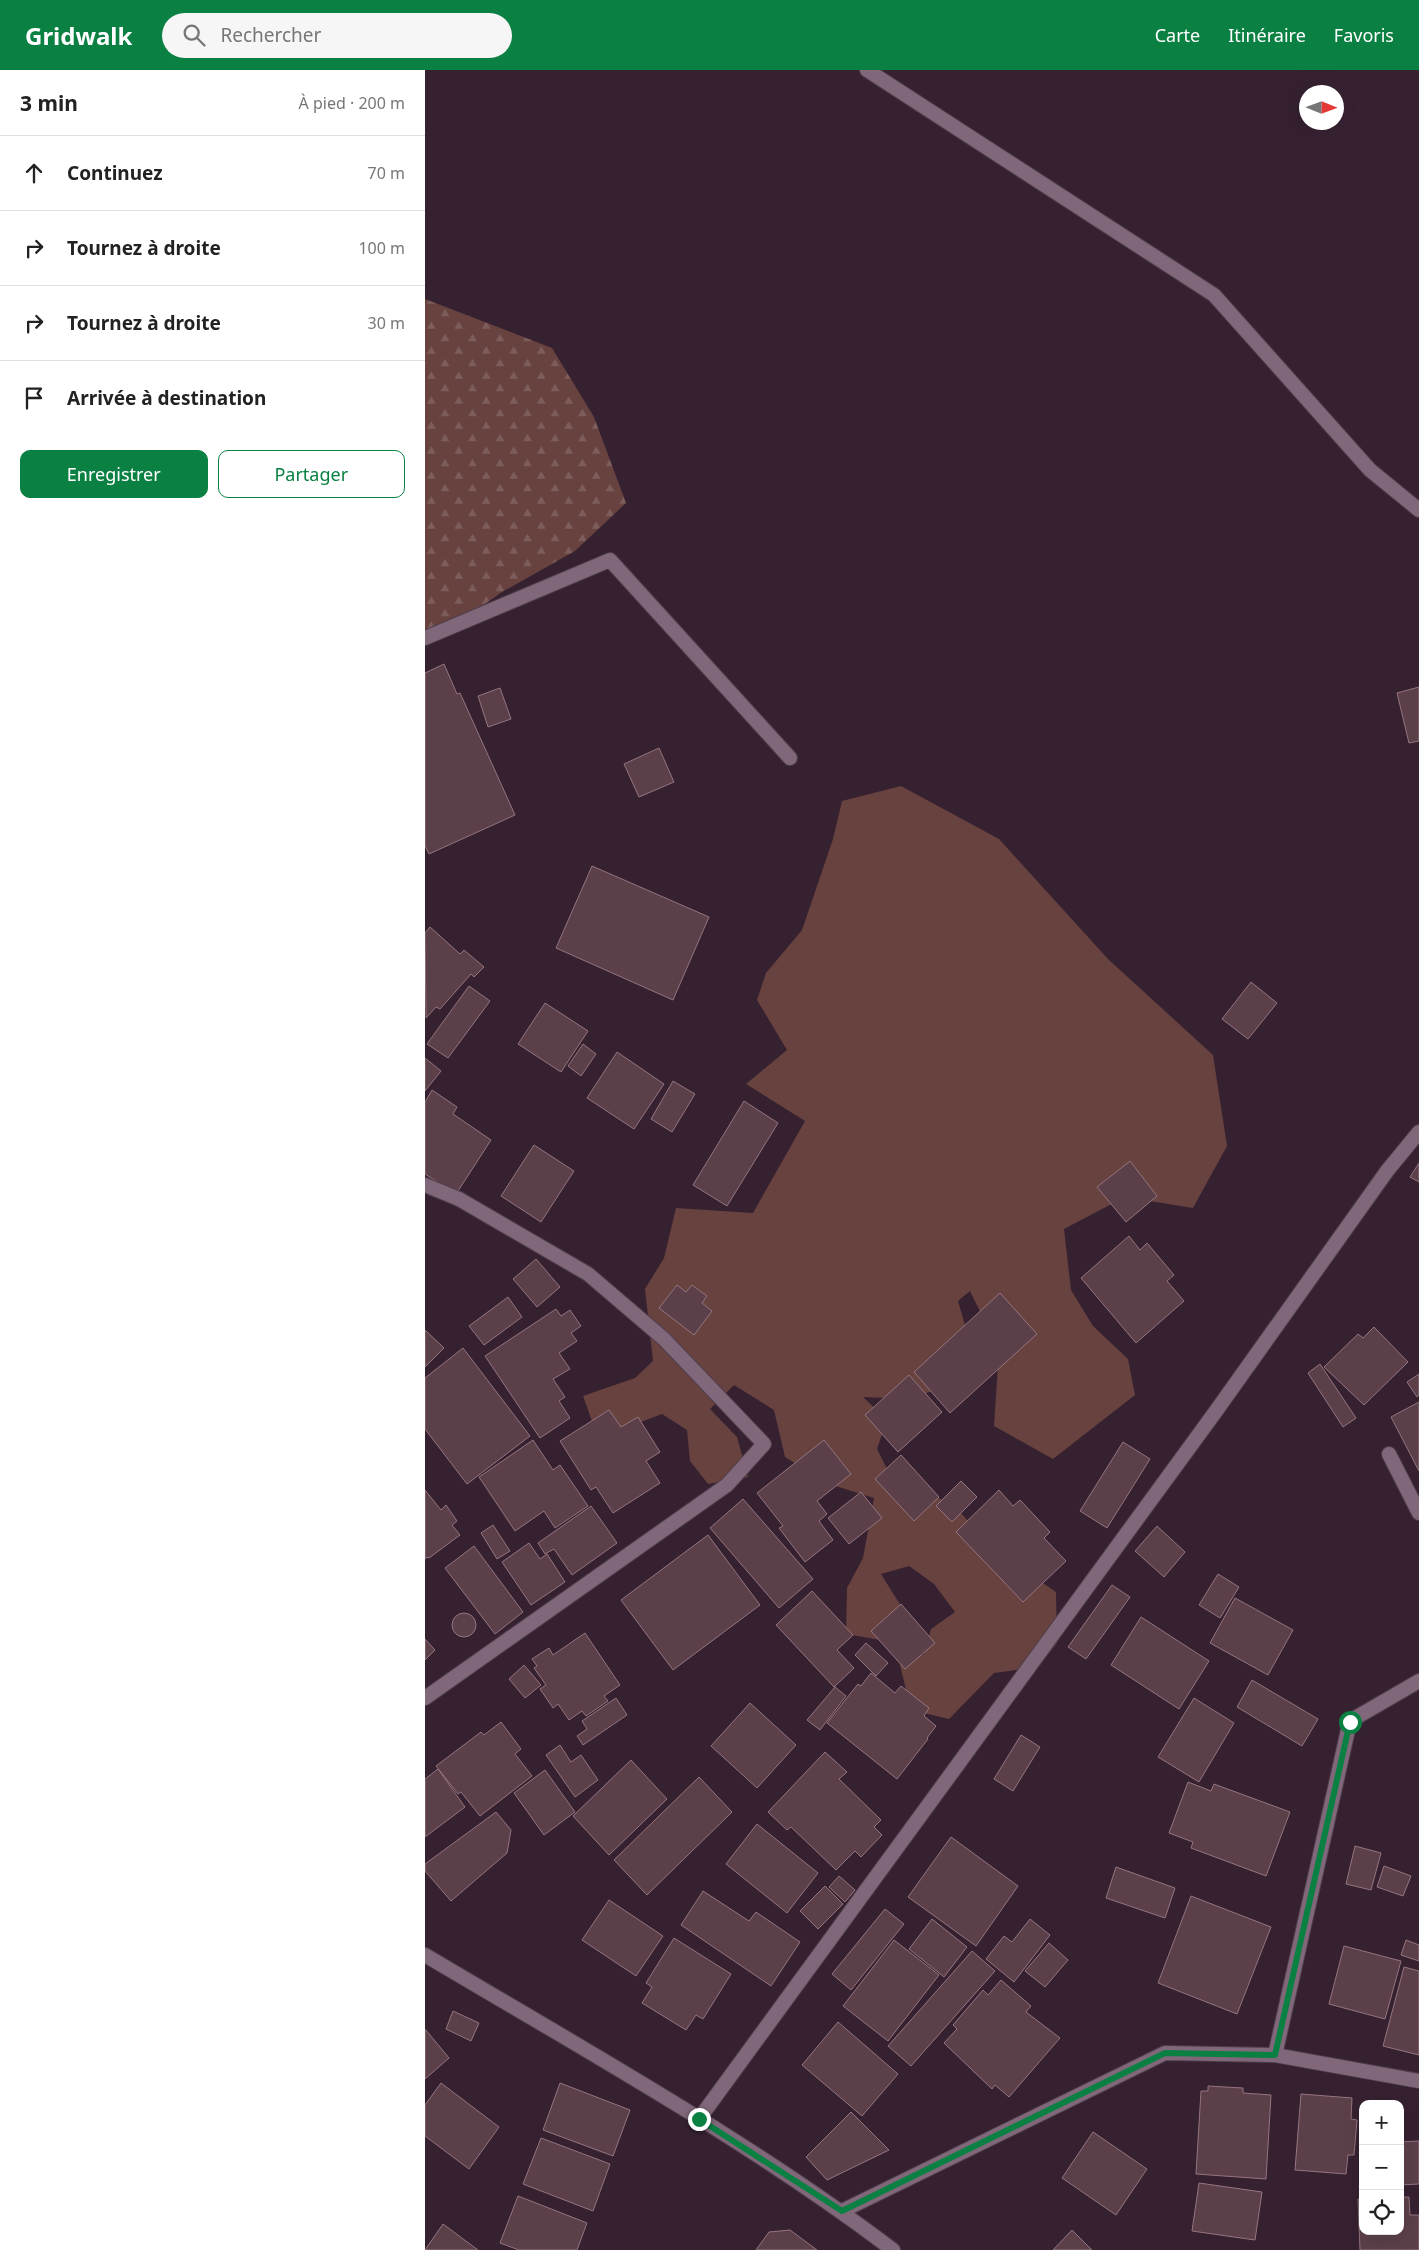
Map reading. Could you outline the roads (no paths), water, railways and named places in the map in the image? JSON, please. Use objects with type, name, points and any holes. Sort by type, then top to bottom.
[{"type":"street","points":[[867,70],[1214,295],[1370,470],[1419,510]]},
{"type":"street","points":[[425,638],[610,560],[790,758]]},
{"type":"street","points":[[699,2119],[1210,1419],[1387,1171],[1419,1132]]},
{"type":"street","points":[[425,1186],[459,1199],[587,1274],[664,1339],[764,1444],[727,1485],[425,1698]]},
{"type":"street","points":[[1389,1454],[1419,1513]]},
{"type":"street","points":[[1275,2055],[1350,1722],[1419,1681]]},
{"type":"street","points":[[425,1955],[699,2119],[842,2211],[893,2250]]},
{"type":"street","points":[[842,2211],[1165,2053],[1275,2055],[1419,2081]]}]
